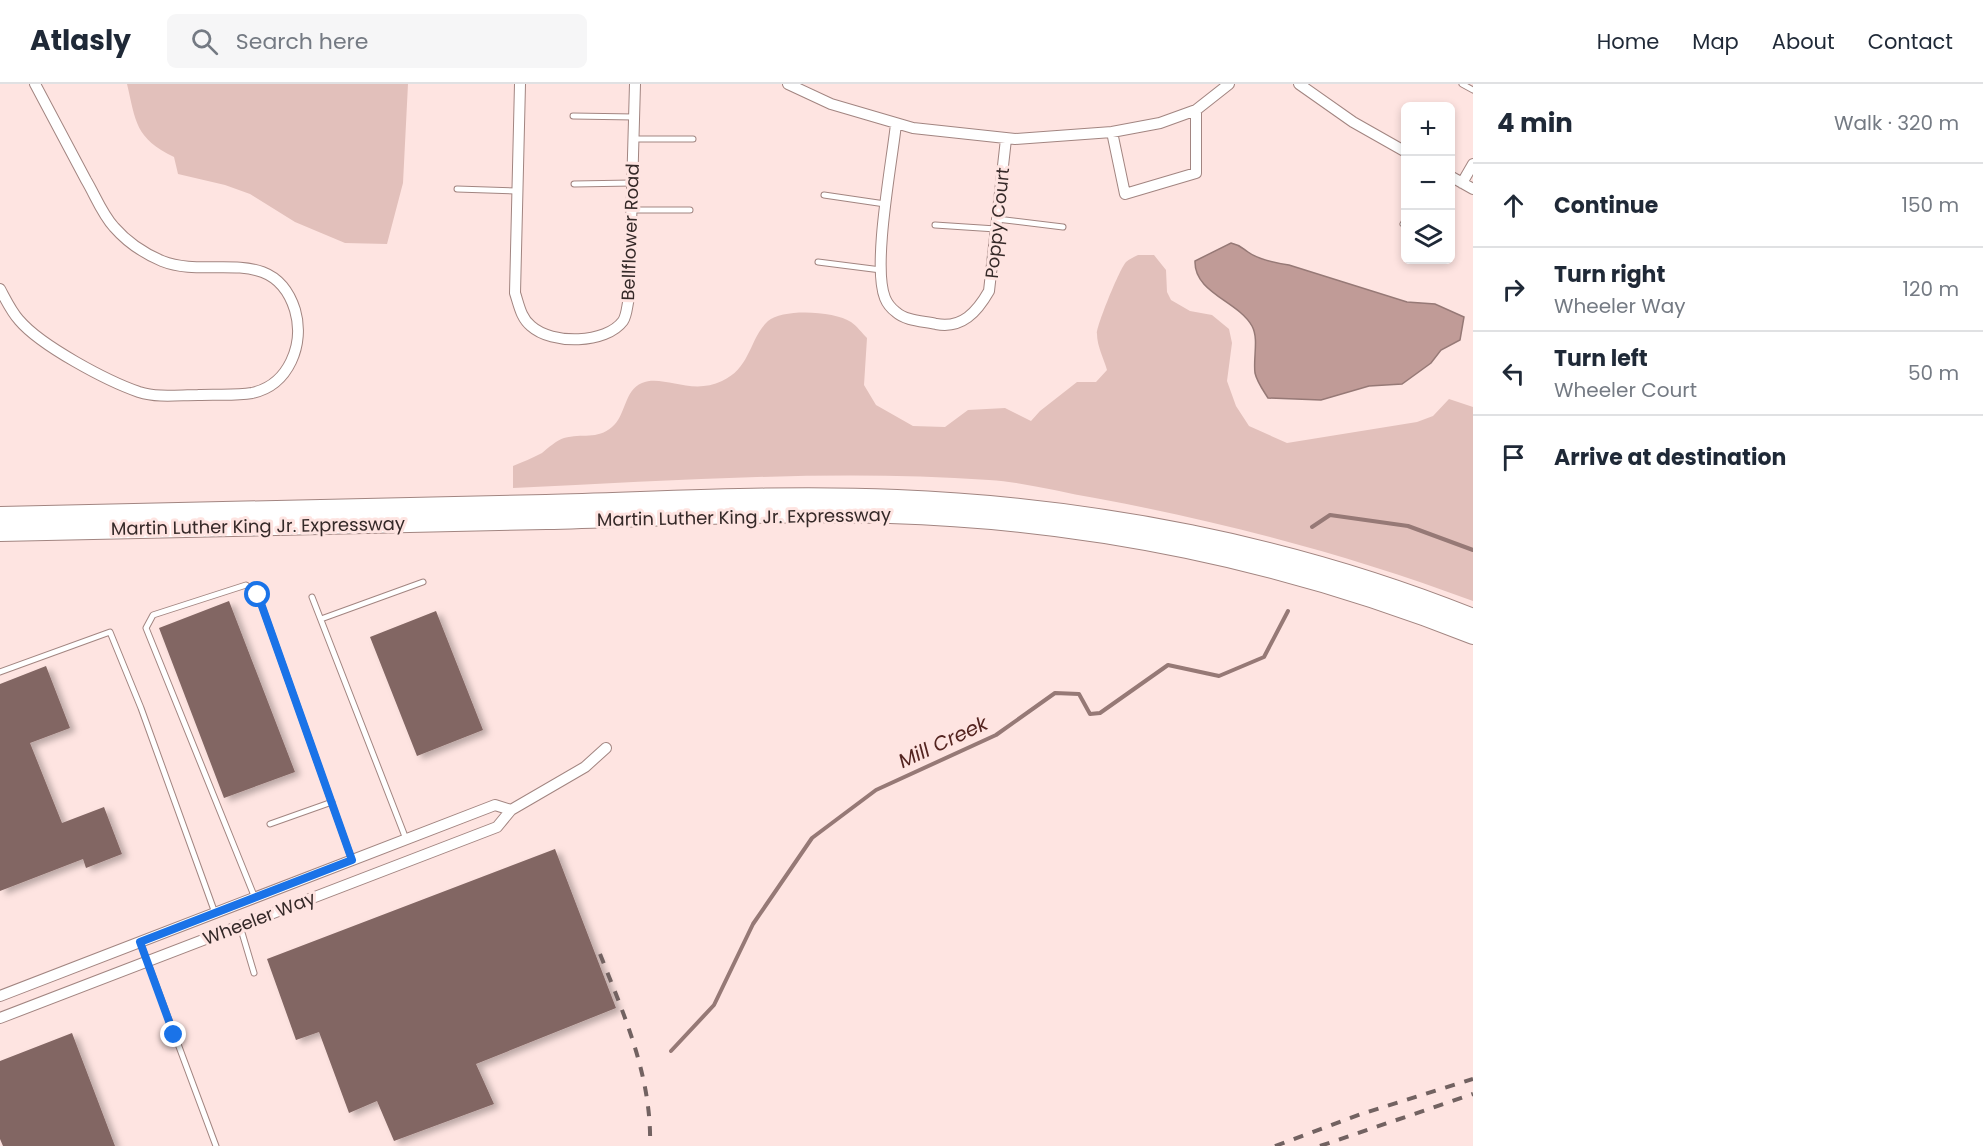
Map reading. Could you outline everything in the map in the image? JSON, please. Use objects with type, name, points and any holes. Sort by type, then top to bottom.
[{"type":"highway","name":"Martin Luther King Jr. Expressway","points":[[0,516],[802,498],[950,501],[1074,514],[1206,538],[1337,571],[1473,618]]},
{"type":"highway","name":"Martin Luther King Jr. Expressway","points":[[0,532],[803,514],[960,518],[1072,530],[1236,561],[1376,600],[1473,635]]},
{"type":"street","points":[[0,289],[11,310],[37,338],[120,384],[155,396],[234,394],[263,389],[283,375],[294,355],[297,341],[296,312],[291,300],[286,291],[269,275],[250,268],[196,268],[172,264],[141,250],[127,240],[109,221],[35,84]]},
{"type":"street","name":"Bellflower Road","points":[[520,84],[515,293],[521,314],[530,326],[555,336],[574,339],[600,336],[614,330],[625,319],[629,298],[635,84]]},
{"type":"street","points":[[788,84],[831,104],[896,124],[945,134],[1006,139],[1112,132],[1160,123],[1197,110],[1229,84]]},
{"type":"street","points":[[1299,84],[1353,122],[1401,149]]},
{"type":"street","points":[[1112,132],[1125,194],[1196,173],[1197,110]]},
{"type":"street","name":"Poppy Court","points":[[896,124],[881,270],[885,300],[897,313],[912,320],[946,326],[966,320],[979,309],[989,291],[1006,139]]},
{"type":"street","points":[[1462,183],[1473,164]]},
{"type":"street","points":[[1455,179],[1473,189]]},
{"type":"street","name":"Wheeler Way","points":[[0,1018],[496,827],[511,810],[585,767],[606,748]]},
{"type":"street","name":"Wheeler Way","points":[[0,996],[495,804],[511,810]]},
{"type":"lane","points":[[1462,84],[1473,90]]},
{"type":"lane","points":[[573,116],[634,117]]},
{"type":"lane","points":[[634,139],[693,139]]},
{"type":"lane","points":[[574,184],[632,183]]},
{"type":"lane","points":[[457,189],[517,191]]},
{"type":"lane","points":[[824,195],[887,204]]},
{"type":"lane","points":[[631,210],[690,210]]},
{"type":"lane","points":[[935,225],[996,224],[1063,227]]},
{"type":"lane","points":[[818,262],[881,270]]},
{"type":"lane","points":[[321,619],[423,582]]},
{"type":"lane","points":[[255,898],[146,628],[153,615],[246,585],[258,595],[352,860]]},
{"type":"lane","points":[[312,597],[406,839]]},
{"type":"lane","points":[[0,672],[110,632],[141,708],[215,913]]},
{"type":"lane","points":[[270,824],[332,802]]},
{"type":"lane","points":[[240,926],[254,973]]},
{"type":"lane","points":[[140,942],[216,1146]]},
{"type":"shaded area","points":[[127,84],[408,84],[403,183],[387,244],[345,243],[295,222],[250,194],[225,185],[178,174],[174,157],[151,143],[139,128]]},
{"type":"shaded area","points":[[1231,243],[1268,261],[1289,265],[1407,302],[1435,304],[1464,317],[1460,340],[1441,350],[1431,363],[1402,384],[1369,386],[1321,400],[1268,398],[1255,373],[1255,337],[1252,326],[1237,310],[1209,289],[1197,272],[1195,261]]},
{"type":"shaded area","points":[[1138,255],[1154,255],[1166,270],[1167,292],[1171,300],[1190,311],[1212,315],[1229,329],[1232,343],[1227,381],[1236,406],[1249,426],[1287,443],[1417,422],[1433,416],[1449,399],[1473,407],[1473,601],[1380,569],[1239,529],[1143,507],[1002,481],[930,477],[811,476],[691,479],[513,488],[513,466],[542,453],[561,439],[601,434],[606,431],[617,422],[628,397],[636,386],[650,381],[689,386],[711,385],[732,375],[739,369],[768,321],[785,314],[822,313],[843,318],[855,325],[867,338],[864,385],[876,405],[913,426],[945,427],[968,410],[1005,408],[1031,421],[1040,411],[1077,382],[1096,382],[1107,370],[1098,343],[1098,329],[1123,267],[1127,261]]},
{"type":"building","points":[[229,601],[295,772],[224,798],[159,628]]},
{"type":"building","points":[[436,611],[483,730],[417,756],[370,637]]},
{"type":"building","points":[[46,666],[70,728],[30,743],[62,823],[104,807],[122,854],[86,868],[83,859],[0,891],[0,684]]},
{"type":"building","points":[[555,849],[616,1008],[476,1064],[494,1104],[394,1141],[377,1101],[349,1113],[319,1032],[296,1040],[267,959]]},
{"type":"building","points":[[72,1033],[115,1146],[3,1146],[0,1139],[0,1061]]},
{"type":"waterway","name":"Mill Creek","points":[[1312,527],[1330,515],[1408,526],[1473,550]]},
{"type":"waterway","name":"Mill Creek","points":[[671,1051],[714,1005],[753,924],[812,838],[876,790],[996,735],[1055,693],[1079,694],[1090,714],[1100,713],[1168,665],[1219,676],[1264,657],[1288,611]]},
{"type":"railway","points":[[600,954],[642,1072],[647,1096],[650,1146]]},
{"type":"railway","points":[[1275,1146],[1361,1114],[1473,1079]]},
{"type":"railway","points":[[1320,1146],[1473,1094]]},
{"type":"route","points":[[174,1035],[140,942],[352,860],[258,595]]}]
